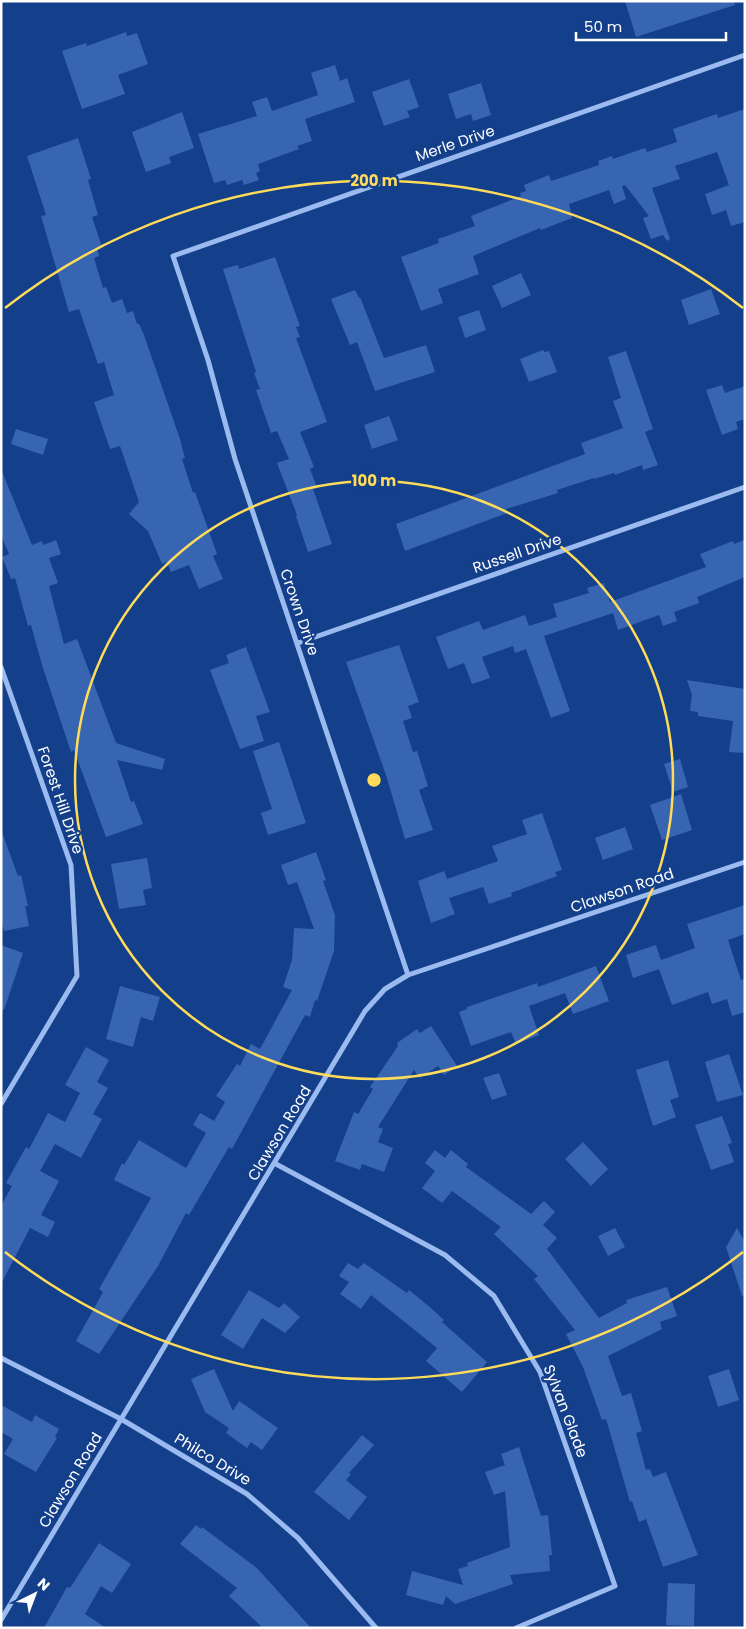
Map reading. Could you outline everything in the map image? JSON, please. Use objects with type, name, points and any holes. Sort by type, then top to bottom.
[{"type":"street","name":"Merle Drive","points":[[173,256],[745,55]]},
{"type":"street","name":"Crown Drive","points":[[173,256],[208,360],[235,459],[408,975]]},
{"type":"street","name":"Russell Drive","points":[[298,643],[745,487]]},
{"type":"street","name":"Forest Hill Drive","points":[[1,667],[71,865],[78,976],[1,1104]]},
{"type":"street","name":"Clawson Road","points":[[1,1620],[276,1164],[365,1011],[385,989],[408,975],[745,862]]},
{"type":"street","name":"Sylvan Glade","points":[[276,1164],[444,1254],[494,1296],[540,1372],[616,1586],[516,1628]]},
{"type":"street","name":"Philco Drive","points":[[1,1358],[121,1419],[247,1494],[298,1538],[376,1628]]},
{"type":"building","points":[[625,1],[734,1],[735,5],[636,37]]},
{"type":"building","points":[[126,32],[127,36],[137,33],[148,64],[118,75],[125,94],[82,109],[62,51],[86,43],[87,46]]},
{"type":"building","points":[[335,65],[340,81],[347,78],[355,102],[305,119],[312,141],[297,146],[299,149],[258,164],[260,171],[256,173],[259,180],[244,185],[242,180],[227,185],[225,180],[214,183],[198,134],[257,116],[252,102],[267,97],[272,111],[318,95],[311,73]]},
{"type":"building","points":[[409,79],[419,107],[407,111],[410,117],[384,126],[372,92]]},
{"type":"building","points":[[481,83],[491,115],[473,121],[471,114],[456,119],[448,94]]},
{"type":"building","points":[[745,109],[745,222],[731,226],[726,210],[712,215],[705,194],[729,185],[717,152],[675,166],[680,179],[652,188],[670,239],[667,241],[663,235],[651,239],[643,218],[649,216],[625,185],[622,186],[626,199],[614,204],[609,190],[569,204],[572,218],[541,230],[540,228],[473,256],[479,274],[438,289],[443,303],[421,311],[401,257],[439,243],[438,239],[475,226],[471,216],[521,196],[520,193],[526,191],[524,185],[549,175],[551,181],[599,165],[598,161],[612,156],[613,159],[645,148],[647,152],[677,142],[673,129],[717,114],[718,118]]},
{"type":"building","points":[[182,112],[194,148],[169,157],[171,163],[146,172],[132,132]]},
{"type":"building","points":[[78,138],[91,179],[88,180],[98,215],[92,217],[102,247],[97,248],[99,256],[94,258],[103,288],[106,287],[112,303],[122,299],[127,313],[133,311],[137,324],[139,324],[144,335],[180,439],[185,458],[182,459],[193,493],[195,492],[217,554],[213,556],[223,579],[199,589],[189,565],[171,572],[167,562],[162,564],[148,531],[129,514],[139,502],[120,446],[110,449],[94,402],[114,395],[104,362],[98,364],[79,309],[69,312],[41,216],[46,215],[27,156]]},
{"type":"building","points":[[275,257],[300,326],[296,327],[300,337],[296,338],[327,422],[300,432],[314,467],[310,469],[317,488],[313,489],[332,544],[308,552],[297,515],[277,463],[289,459],[277,431],[271,433],[256,390],[260,389],[254,373],[256,372],[223,269],[238,265],[239,269]]},
{"type":"building","points":[[521,273],[531,295],[502,308],[492,286]]},
{"type":"building","points":[[711,289],[720,314],[689,325],[681,300]]},
{"type":"building","points":[[355,290],[360,297],[384,358],[426,345],[435,372],[375,391],[357,342],[350,345],[331,299]]},
{"type":"building","points":[[479,310],[486,330],[465,338],[458,317]]},
{"type":"building","points":[[543,350],[544,352],[549,351],[557,372],[529,382],[520,359]]},
{"type":"building","points":[[626,351],[653,429],[645,432],[658,465],[643,470],[642,465],[615,475],[614,473],[594,478],[557,490],[558,493],[506,509],[507,513],[405,551],[396,524],[585,454],[581,443],[623,428],[613,401],[621,398],[608,357]]},
{"type":"building","points":[[722,385],[725,393],[745,386],[745,419],[736,422],[738,429],[722,435],[706,390]]},
{"type":"building","points":[[389,416],[398,440],[372,449],[364,425]]},
{"type":"building","points":[[16,429],[48,439],[43,455],[11,444]]},
{"type":"building","points":[[1,469],[32,545],[42,541],[43,545],[56,540],[61,554],[49,558],[58,583],[49,586],[64,644],[77,639],[116,743],[165,759],[162,770],[117,760],[131,802],[134,801],[143,824],[106,837],[74,750],[71,752],[42,665],[31,625],[28,626],[15,578],[11,579],[2,557],[9,554],[1,535]]},
{"type":"building","points":[[745,540],[745,577],[697,597],[699,603],[674,612],[677,621],[663,626],[659,615],[618,630],[613,613],[544,636],[570,711],[551,718],[526,649],[515,653],[513,646],[482,657],[490,678],[472,684],[464,663],[448,669],[436,637],[479,621],[483,630],[525,615],[529,626],[557,617],[553,604],[589,593],[587,588],[604,583],[610,602],[706,567],[700,554],[733,541],[734,544]]},
{"type":"building","points":[[399,645],[419,702],[408,706],[412,718],[403,721],[413,752],[417,751],[428,786],[419,790],[433,830],[405,839],[386,775],[346,662]]},
{"type":"building","points":[[246,647],[270,712],[256,716],[264,741],[240,749],[210,670],[229,663],[226,655]]},
{"type":"building","points":[[687,680],[745,689],[745,753],[729,752],[733,721],[698,716],[698,712],[690,711],[692,695]]},
{"type":"building","points":[[279,742],[306,823],[268,835],[261,813],[272,809],[253,751]]},
{"type":"building","points":[[680,759],[688,787],[673,792],[664,764]]},
{"type":"building","points":[[681,794],[692,830],[662,840],[650,805]]},
{"type":"building","points":[[542,813],[562,870],[555,872],[557,876],[511,893],[512,896],[489,904],[483,887],[449,898],[455,914],[431,923],[418,881],[444,871],[447,879],[498,861],[492,846],[527,834],[522,820]]},
{"type":"building","points":[[625,827],[633,849],[603,860],[595,838]]},
{"type":"building","points":[[1,835],[3,835],[18,876],[21,875],[28,906],[25,906],[29,926],[4,931],[1,921]]},
{"type":"building","points":[[316,852],[326,880],[323,881],[335,915],[334,951],[317,1001],[315,1000],[310,1017],[305,1015],[232,1149],[229,1147],[189,1215],[186,1213],[158,1266],[99,1354],[76,1341],[103,1292],[99,1289],[151,1198],[114,1180],[122,1163],[124,1165],[139,1140],[186,1168],[206,1133],[193,1125],[200,1113],[214,1121],[225,1102],[216,1096],[237,1064],[240,1066],[251,1044],[260,1049],[292,990],[283,987],[292,960],[294,928],[314,929],[297,882],[288,885],[281,865]]},
{"type":"building","points":[[147,858],[152,888],[143,890],[146,905],[119,909],[111,864]]},
{"type":"building","points":[[745,905],[745,934],[728,940],[741,980],[745,978],[745,1012],[732,1016],[727,999],[712,1004],[708,992],[672,1005],[659,969],[633,978],[626,955],[656,945],[661,960],[695,948],[687,924]]},
{"type":"building","points":[[1,945],[23,953],[4,1010],[1,1009]]},
{"type":"building","points":[[596,966],[609,1001],[573,1014],[565,993],[529,1006],[539,1035],[516,1044],[511,1032],[471,1046],[459,1012],[467,1009],[467,1007],[537,983],[538,987]]},
{"type":"building","points":[[120,986],[160,997],[153,1021],[141,1017],[133,1047],[106,1039]]},
{"type":"building","points":[[431,1026],[457,1066],[444,1075],[438,1066],[420,1078],[414,1070],[378,1127],[383,1129],[378,1142],[393,1148],[384,1172],[362,1164],[360,1170],[335,1161],[354,1112],[358,1114],[373,1089],[370,1087],[398,1046],[397,1043],[417,1029],[420,1033]]},
{"type":"building","points":[[86,1047],[109,1060],[97,1082],[108,1088],[93,1114],[102,1119],[81,1158],[55,1144],[40,1171],[59,1181],[41,1215],[55,1222],[48,1237],[30,1228],[1,1284],[1,1206],[12,1186],[6,1183],[26,1147],[29,1149],[48,1113],[65,1122],[80,1093],[65,1085]]},
{"type":"building","points":[[729,1054],[743,1095],[717,1102],[705,1062]]},
{"type":"building","points":[[668,1060],[679,1097],[670,1100],[676,1117],[653,1126],[636,1070]]},
{"type":"building","points":[[499,1073],[507,1095],[492,1100],[483,1078]]},
{"type":"building","points":[[722,1116],[732,1143],[728,1144],[734,1162],[711,1170],[695,1125]]},
{"type":"building","points":[[583,1142],[608,1169],[591,1186],[565,1159]]},
{"type":"building","points":[[435,1150],[445,1158],[451,1150],[468,1164],[466,1167],[531,1214],[544,1201],[555,1212],[543,1225],[557,1238],[547,1249],[599,1318],[627,1303],[626,1300],[667,1287],[677,1316],[660,1322],[662,1329],[608,1356],[622,1396],[631,1393],[642,1431],[636,1433],[646,1470],[650,1469],[653,1477],[666,1472],[698,1555],[663,1567],[646,1519],[639,1522],[632,1501],[630,1502],[606,1419],[602,1420],[583,1367],[566,1334],[575,1330],[534,1279],[538,1276],[494,1234],[501,1227],[452,1191],[442,1203],[422,1188],[435,1171],[425,1163]]},
{"type":"building","points":[[615,1228],[625,1247],[608,1256],[598,1236]]},
{"type":"building","points":[[737,1228],[745,1242],[745,1295],[742,1296],[726,1247]]},
{"type":"building","points":[[348,1263],[358,1269],[364,1263],[407,1293],[409,1290],[444,1320],[442,1322],[487,1362],[462,1392],[426,1361],[437,1348],[371,1295],[361,1309],[340,1294],[349,1282],[339,1276]]},
{"type":"building","points":[[249,1290],[279,1308],[284,1303],[300,1317],[285,1333],[262,1318],[243,1349],[221,1335]]},
{"type":"building","points":[[214,1369],[233,1411],[239,1401],[278,1428],[262,1450],[251,1442],[247,1448],[226,1433],[229,1428],[205,1412],[191,1379]]},
{"type":"building","points":[[729,1369],[739,1400],[718,1407],[708,1376]]},
{"type":"building","points":[[1,1405],[32,1422],[35,1415],[59,1429],[55,1437],[57,1438],[36,1472],[4,1454],[13,1439],[1,1432]]},
{"type":"building","points":[[362,1435],[374,1445],[349,1473],[351,1474],[346,1480],[367,1497],[349,1520],[314,1492]]},
{"type":"building","points":[[519,1447],[541,1516],[548,1515],[552,1555],[549,1555],[550,1571],[510,1575],[513,1584],[455,1604],[446,1596],[443,1605],[406,1595],[412,1571],[463,1585],[458,1569],[468,1566],[467,1563],[510,1547],[505,1491],[494,1495],[485,1472],[505,1465],[501,1454]]},
{"type":"building","points":[[196,1525],[201,1529],[202,1527],[257,1568],[311,1628],[263,1628],[229,1596],[237,1588],[180,1544]]},
{"type":"building","points":[[99,1543],[131,1564],[112,1593],[101,1586],[85,1614],[106,1628],[44,1628],[67,1587],[70,1588]]},
{"type":"building","points":[[668,1583],[695,1584],[694,1626],[666,1625]]}]
